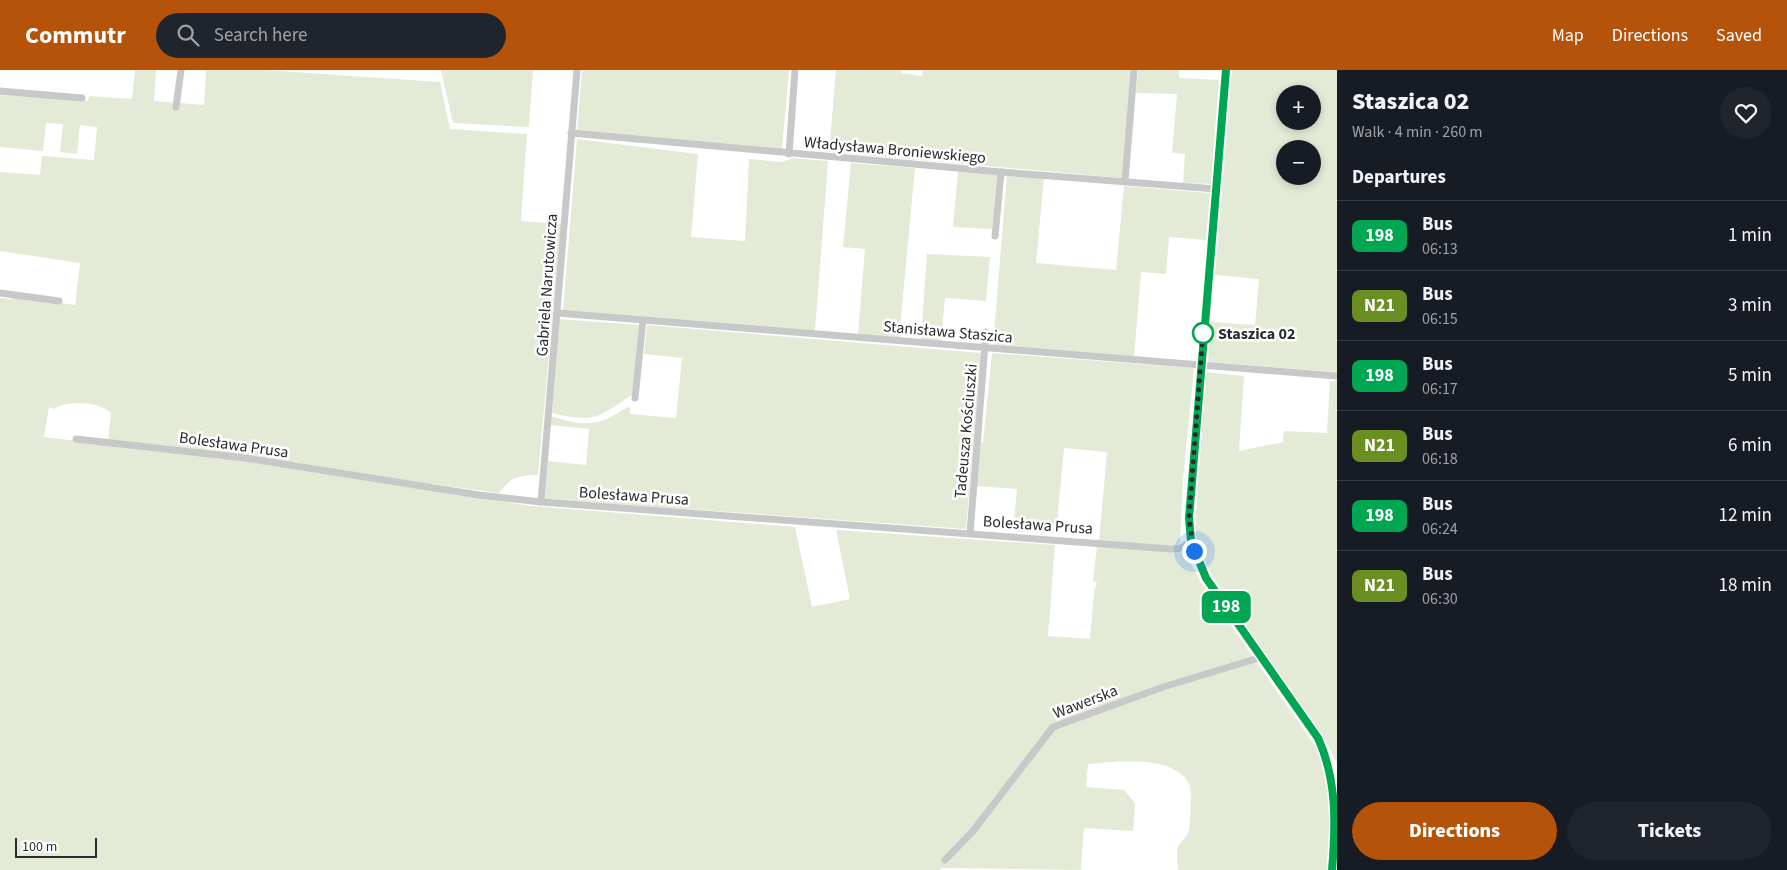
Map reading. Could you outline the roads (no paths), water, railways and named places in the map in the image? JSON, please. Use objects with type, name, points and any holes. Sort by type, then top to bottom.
[{"type":"street","points":[[176,106],[181,70]]},
{"type":"street","name":"Gabriela Narutowicza","points":[[541,502],[577,70]]},
{"type":"street","points":[[788,154],[795,70]]},
{"type":"street","points":[[1126,181],[1134,70]]},
{"type":"street","points":[[1226,70],[1190,505],[1191,541],[1206,578],[1318,738],[1330,764],[1336,798],[1332,870]]},
{"type":"street","points":[[0,91],[82,98]]},
{"type":"street","name":"Władysława Broniewskiego","points":[[571,133],[788,154],[1216,189]]},
{"type":"street","points":[[996,236],[1001,172]]},
{"type":"street","points":[[0,293],[58,300]]},
{"type":"street","name":"Stanisława Staszica","points":[[557,313],[1337,376]]},
{"type":"street","points":[[635,398],[643,320]]},
{"type":"street","name":"Tadeusza Kościuszki","points":[[970,533],[986,332]]},
{"type":"street","name":"Bolesława Prusa","points":[[76,439],[245,458],[479,495],[541,502],[1171,549],[1181,548],[1191,541]]},
{"type":"street","name":"Wawerska","points":[[945,860],[973,832],[1053,727],[1163,687],[1262,657]]},
{"type":"place","name":"Staszica 02","points":[[1203,333]]}]
